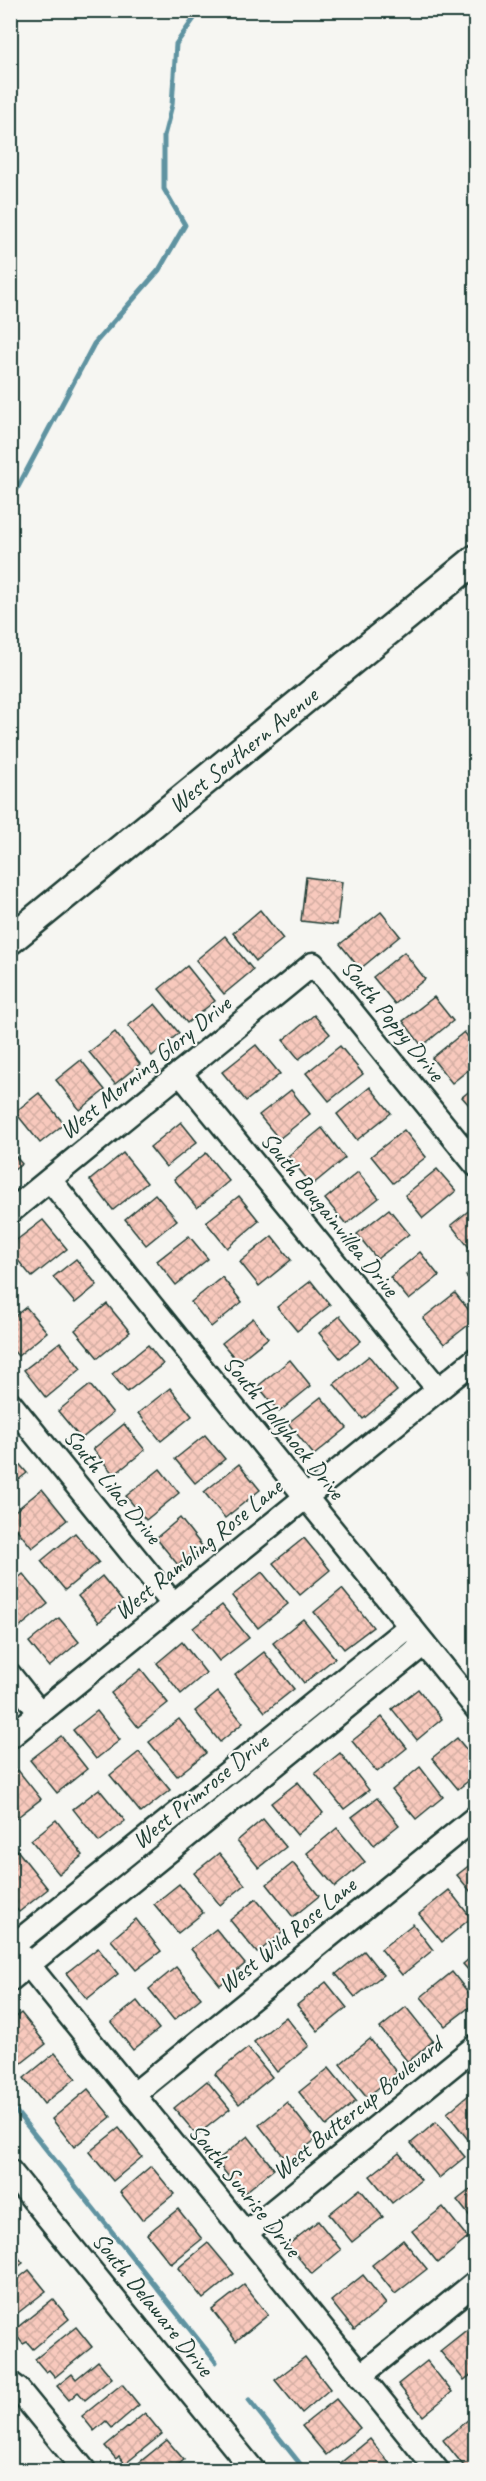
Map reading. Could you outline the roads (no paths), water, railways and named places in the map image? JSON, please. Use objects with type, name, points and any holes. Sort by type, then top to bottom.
[{"type":"main road","name":"West Southern Avenue","points":[[10,940],[476,560]]},
{"type":"street","name":"West Morning Glory Drive","points":[[10,1212],[313,964]]},
{"type":"street","name":"South Poppy Drive","points":[[313,964],[476,1166]]},
{"type":"street","name":"South Bougainvillea Drive","points":[[180,1073],[438,1389]]},
{"type":"street","name":"South Hollyhock Drive","points":[[50,1180],[476,1707]]},
{"type":"street","name":"West Rambling Rose Lane","points":[[10,1737],[476,1359]]},
{"type":"street","name":"South Lilac Drive","points":[[10,1403],[174,1604]]},
{"type":"street","name":"West Primrose Drive","points":[[11,1945],[417,1635]]},
{"type":"street","name":"West Primrose Drive","points":[[10,1980],[417,1635]]},
{"type":"street","points":[[10,1676],[40,1713]]},
{"type":"street","name":"West Wild Rose Lane","points":[[134,2095],[476,1817]]},
{"type":"street","name":"South Sunrise Drive","points":[[11,1945],[436,2470]]},
{"type":"street","name":"West Buttercup Boulevard","points":[[246,2234],[476,2046]]},
{"type":"street","name":"South Delaware Drive","points":[[10,2171],[253,2470]]},
{"type":"street","points":[[360,2376],[476,2282]]},
{"type":"street","points":[[10,2383],[18,2389],[84,2470]]},
{"type":"waterway","points":[[10,502],[94,344],[159,270],[185,225],[164,189],[164,136],[172,105],[176,44],[200,10]]},
{"type":"waterway","points":[[10,2104],[216,2362]]},
{"type":"waterway","points":[[249,2400],[305,2470]]}]
